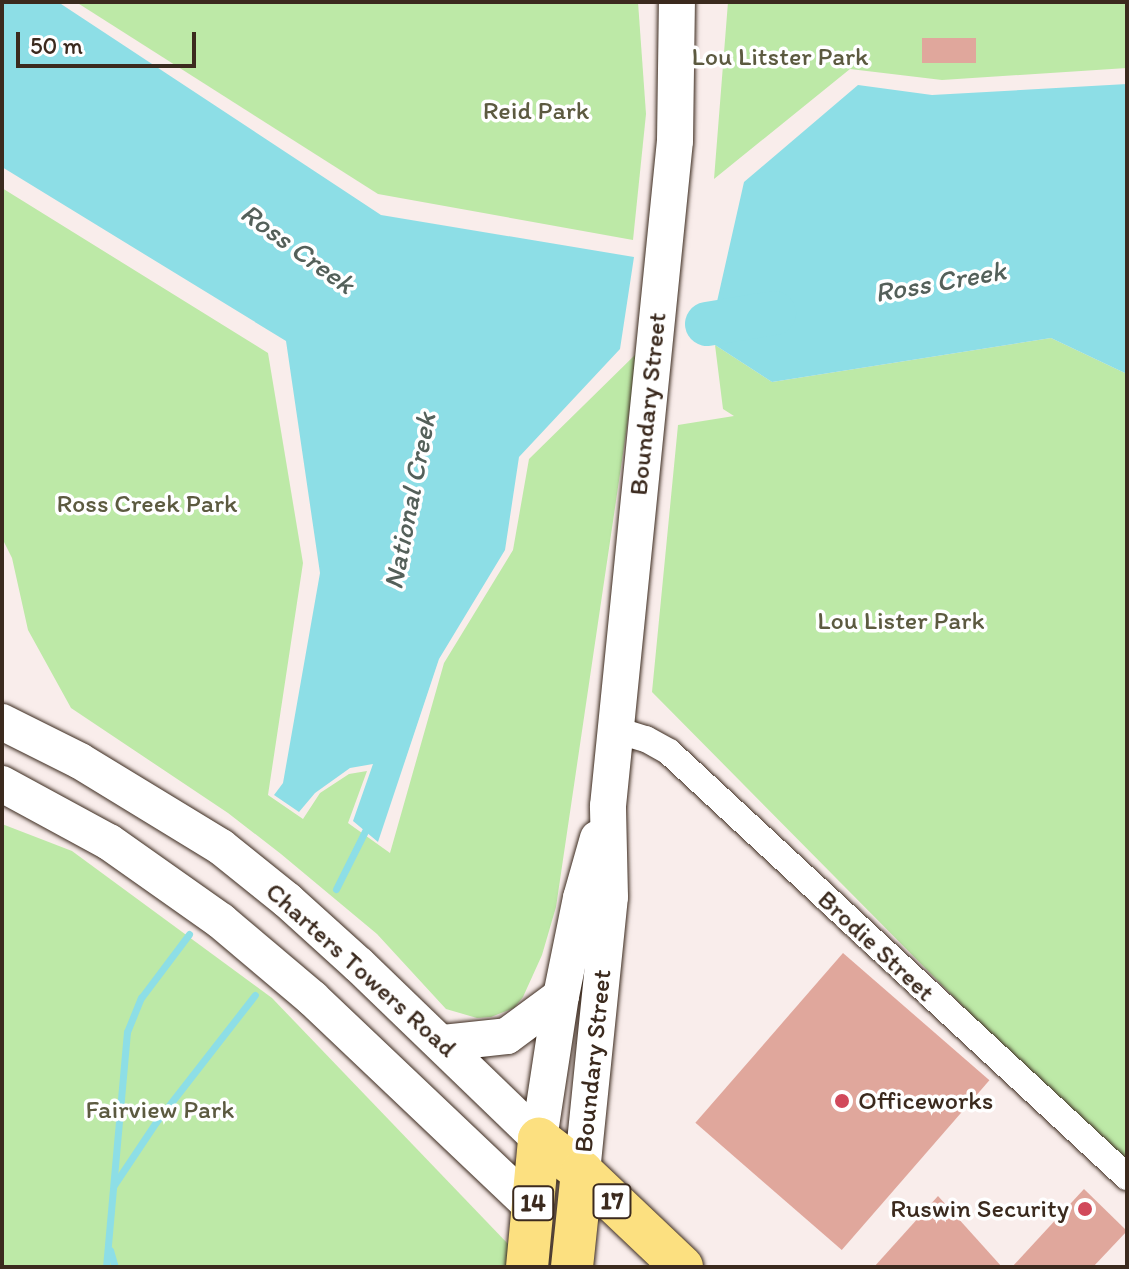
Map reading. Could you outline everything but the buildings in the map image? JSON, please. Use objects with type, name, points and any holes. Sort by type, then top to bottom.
[{"type":"main road","name":"Boundary Street","points":[[582,1172],[610,897],[608,806],[675,141],[677,2]]},
{"type":"main road","name":"Charters Towers Road","points":[[2,722],[80,761],[221,847],[287,900],[443,1043],[539,1139],[582,1172],[682,1267]]},
{"type":"main road","name":"Charters Towers Road","points":[[2,784],[109,842],[221,921],[303,989],[533,1208],[579,1262]]},
{"type":"main road","name":"Boundary Street","points":[[539,1139],[561,996],[581,898],[608,806]]},
{"type":"main road","points":[[443,1043],[507,1036],[561,996]]},
{"type":"main road","name":"14","points":[[527,1267],[539,1139]]},
{"type":"main road","name":"14","points":[[579,1262],[582,1172]]},
{"type":"street","name":"Brodie Street","points":[[616,730],[646,739],[669,752],[1127,1177]]},
{"type":"green space","name":"Reid Park","points":[[76,2],[638,2],[646,114],[633,240],[378,194]]},
{"type":"green space","name":"Lou Litster Park","points":[[728,2],[1127,2],[1127,68],[942,80],[850,69],[714,179]]},
{"type":"green space","name":"Ross Creek Park","points":[[2,188],[268,353],[303,563],[268,795],[303,819],[320,793],[349,774],[367,771],[348,823],[390,853],[444,663],[513,550],[529,459],[638,352],[556,907],[542,955],[523,997],[514,1008],[491,1017],[477,1018],[446,1009],[377,934],[281,854],[228,813],[71,708],[28,630],[12,558],[2,538]]},
{"type":"green space","name":"Lou Lister Park","points":[[1051,338],[1127,374],[1127,1172],[652,692],[678,425],[734,416],[723,409],[715,345],[772,382]]},
{"type":"green space","name":"Fairview Park","points":[[2,824],[72,851],[272,998],[510,1246],[509,1267],[2,1267]]},
{"type":"water","points":[[2,2],[58,2],[381,215],[634,257],[620,349],[519,457],[505,550],[439,659],[378,842],[353,821],[373,764],[350,768],[315,793],[299,812],[274,795],[283,783],[320,573],[286,341],[2,167]]},
{"type":"water","points":[[1127,84],[1127,374],[1051,338],[772,382],[715,345],[716,306],[744,182],[858,85],[932,95]]},
{"type":"waterway","name":"Ross Creek","points":[[707,324],[774,313]]},
{"type":"waterway","points":[[336,889],[369,823]]},
{"type":"waterway","name":"National Creek","points":[[106,1267],[127,1032],[141,998],[189,934]]},
{"type":"waterway","points":[[114,1185],[156,1122],[255,995]]},
{"type":"waterway","points":[[110,1250],[115,1267]]},
{"type":"place","name":"Officeworks","points":[[842,1101]]},
{"type":"place","name":"Ruswin Security","points":[[1085,1209]]}]
